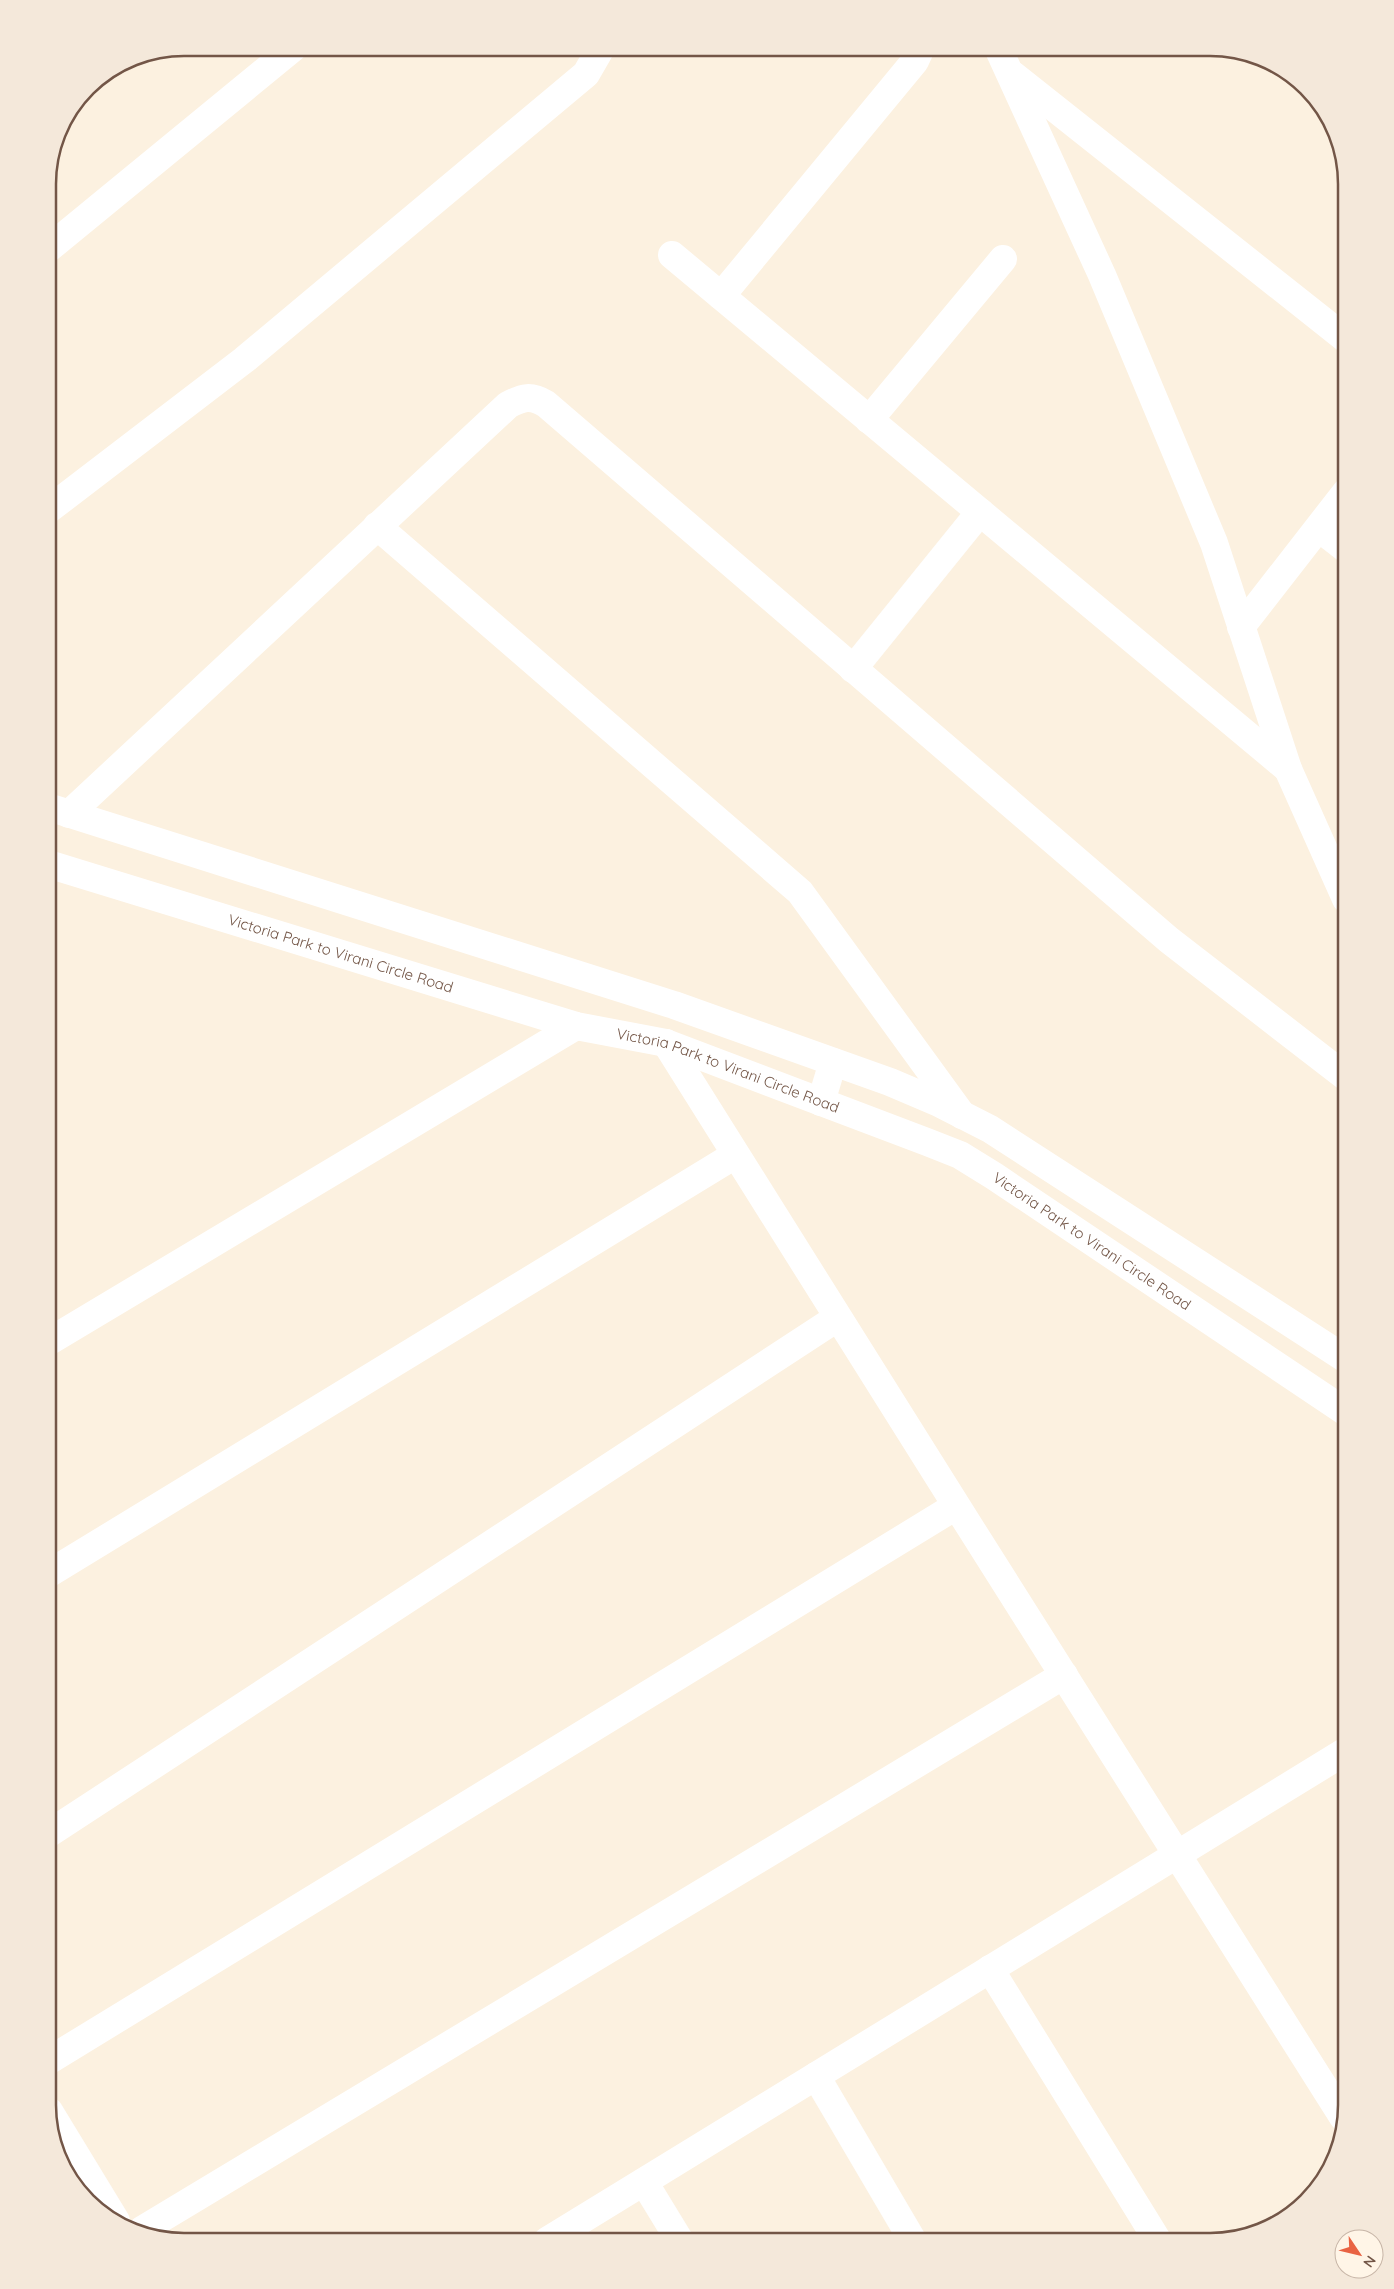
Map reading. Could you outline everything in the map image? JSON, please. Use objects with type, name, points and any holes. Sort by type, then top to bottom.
[{"type":"street","points":[[57,242],[283,56]]},
{"type":"street","points":[[57,503],[244,360],[578,81],[586,74],[595,56]]},
{"type":"street","points":[[721,296],[917,57]]},
{"type":"street","points":[[1002,57],[1114,302],[1214,543],[1288,769],[1338,855]]},
{"type":"street","points":[[1010,73],[1338,333]]},
{"type":"street","points":[[672,255],[1288,769]]},
{"type":"street","points":[[869,420],[1003,259]]},
{"type":"street","points":[[59,810],[377,526],[508,405],[521,398],[534,397],[553,410],[1168,940],[1338,1071]]},
{"type":"street","points":[[1241,627],[1338,502]]},
{"type":"street","points":[[853,669],[980,512]]},
{"type":"street","points":[[377,526],[800,892],[962,1115]]},
{"type":"street","points":[[1318,528],[1338,543]]},
{"type":"street","points":[[59,810],[641,994],[833,1062],[938,1102],[998,1135],[1338,1354]]},
{"type":"street","name":"Victoria Park to Virani Circle Road","points":[[57,867],[576,1026],[666,1043],[960,1155],[1338,1407]]},
{"type":"street","points":[[56,1337],[576,1026]]},
{"type":"street","points":[[666,1043],[837,1318],[1338,2109]]},
{"type":"street","points":[[821,1102],[833,1062]]},
{"type":"street","points":[[56,1569],[735,1155]]},
{"type":"street","points":[[56,1829],[837,1318]]},
{"type":"street","points":[[56,2056],[956,1506]]},
{"type":"street","points":[[147,2227],[1064,1675]]},
{"type":"street","points":[[561,2232],[1338,1756]]},
{"type":"street","points":[[990,1969],[1152,2233]]},
{"type":"street","points":[[816,2076],[908,2233]]},
{"type":"street","points":[[60,2134],[79,2174],[101,2201]]},
{"type":"street","points":[[644,2182],[675,2232]]}]
